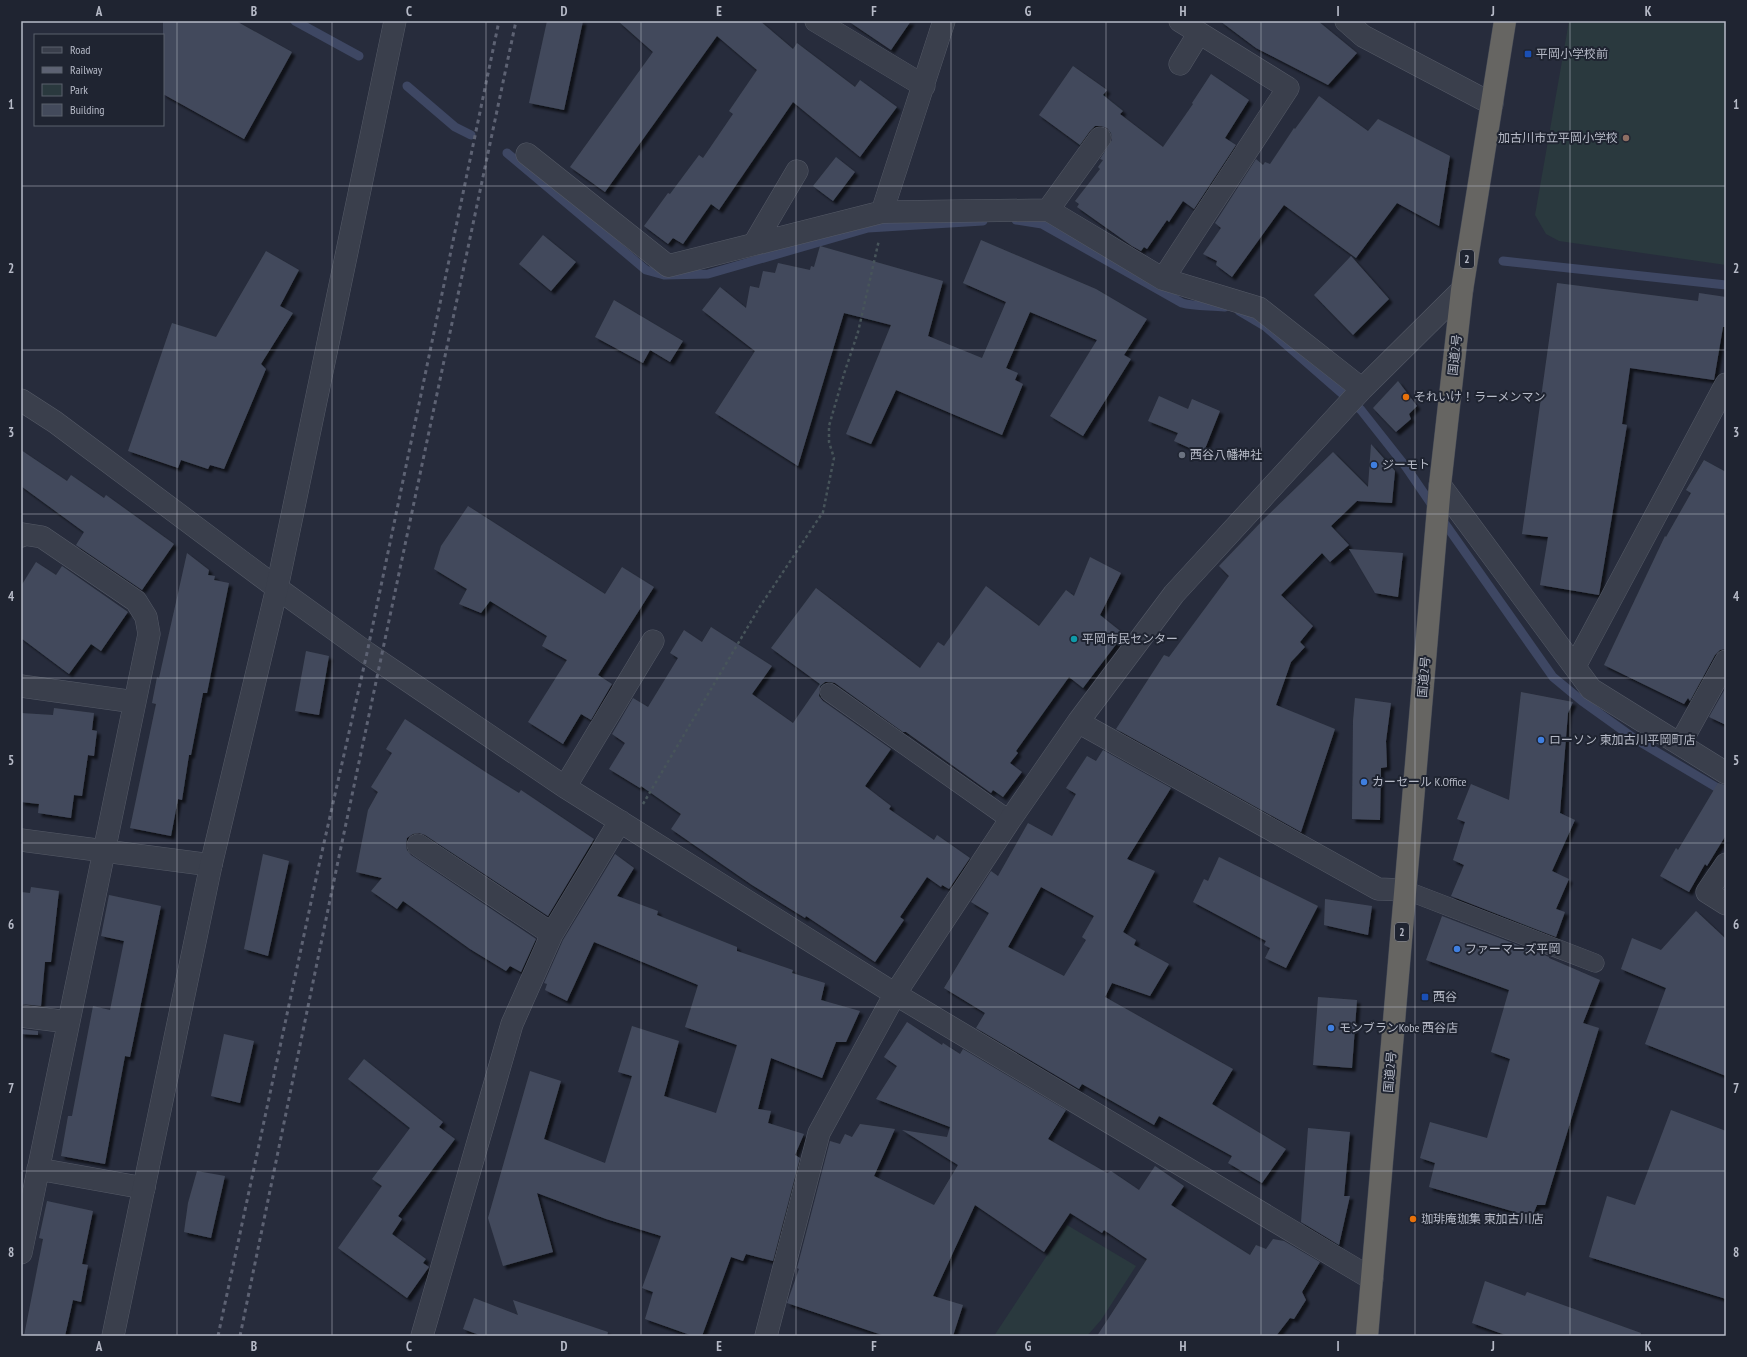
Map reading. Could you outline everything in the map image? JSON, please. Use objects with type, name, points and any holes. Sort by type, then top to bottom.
[{"type":"highway","name":"国道2号","points":[[1367,1336],[1440,492],[1462,290],[1505,21]]},
{"type":"street","points":[[113,1336],[211,865],[277,588],[395,21]]},
{"type":"street","points":[[816,21],[924,86]]},
{"type":"street","points":[[882,212],[944,21]]},
{"type":"street","points":[[1163,279],[1288,88],[1180,21]]},
{"type":"street","points":[[1346,21],[1363,36],[1492,104]]},
{"type":"street","points":[[1180,64],[1199,33]]},
{"type":"street","points":[[1048,210],[1100,138]]},
{"type":"street","points":[[527,154],[668,266],[882,212],[1048,210],[1163,279],[1259,308],[1361,390]]},
{"type":"street","points":[[754,244],[798,171]]},
{"type":"street","points":[[766,1336],[819,1133],[895,994],[1010,820],[1078,722],[1174,594],[1361,390],[1462,290]]},
{"type":"street","points":[[1575,666],[1726,384]]},
{"type":"street","points":[[21,400],[55,422],[277,588],[399,676],[434,697],[565,787],[895,994],[1372,1279]]},
{"type":"street","points":[[1440,492],[1575,666],[1591,689],[1726,773]]},
{"type":"street","points":[[21,536],[23,534],[42,536],[136,601],[146,617],[148,634],[105,850],[21,1253]]},
{"type":"street","points":[[565,787],[653,641]]},
{"type":"street","points":[[1680,744],[1726,661]]},
{"type":"street","points":[[21,686],[135,702]]},
{"type":"street","points":[[1078,722],[1378,889],[1405,890]]},
{"type":"street","points":[[422,1336],[512,1024],[552,934],[625,825]]},
{"type":"street","points":[[21,840],[211,865]]},
{"type":"street","points":[[418,844],[552,934]]},
{"type":"street","points":[[1726,864],[1707,892],[1726,904]]},
{"type":"street","points":[[21,1016],[68,1022]]},
{"type":"street","points":[[38,1169],[144,1188]]},
{"type":"lane","points":[[829,692],[1010,820]]},
{"type":"lane","points":[[1405,890],[1595,963]]},
{"type":"path","points":[[625,825],[759,608],[823,512],[834,458],[829,442],[829,426],[858,332],[878,248],[882,212]]},
{"type":"green space","name":"加古川市立平岡小学校","points":[[1569,21],[1726,21],[1726,265],[1559,241],[1546,234],[1535,215]]},
{"type":"green space","points":[[1067,1225],[1136,1266],[1101,1320],[1087,1336],[994,1336]]},
{"type":"building","points":[[163,21],[236,21],[292,52],[244,139],[164,95]]},
{"type":"building","points":[[547,21],[583,21],[564,110],[529,103]]},
{"type":"building","points":[[618,21],[760,21],[793,49],[797,43],[855,87],[860,80],[897,107],[860,157],[793,102],[719,210],[711,204],[683,244],[673,238],[668,244],[644,226],[668,193],[670,194],[699,155],[703,158],[733,114],[729,111],[757,70],[717,36],[605,192],[570,167],[653,52]]},
{"type":"building","points":[[848,21],[911,21],[891,50]]},
{"type":"building","points":[[1220,21],[1318,21],[1357,53],[1328,85],[1256,48]]},
{"type":"building","points":[[1073,66],[1107,90],[1103,95],[1123,111],[1120,114],[1163,147],[1193,104],[1192,103],[1211,74],[1249,100],[1225,138],[1236,145],[1194,209],[1183,201],[1169,222],[1167,220],[1147,249],[1144,247],[1141,251],[1132,246],[1077,207],[1079,204],[1075,201],[1100,169],[1098,167],[1103,160],[1100,159],[1112,140],[1111,133],[1107,128],[1095,126],[1080,145],[1039,115]]},
{"type":"building","points":[[1319,96],[1368,131],[1378,119],[1450,156],[1439,226],[1397,203],[1356,258],[1284,205],[1232,277],[1216,265],[1217,261],[1203,254],[1221,228],[1215,223],[1256,159],[1263,165],[1265,162],[1270,164],[1294,128],[1295,129]]},
{"type":"building","points":[[836,157],[855,172],[833,201],[813,186]]},
{"type":"building","points":[[543,235],[576,262],[551,291],[519,264]]},
{"type":"building","points":[[981,240],[1096,289],[1147,319],[1124,355],[1131,359],[1083,436],[1050,416],[1097,340],[1030,312],[1006,368],[1018,373],[1015,380],[1023,384],[1002,435],[896,390],[871,444],[846,434],[891,325],[844,313],[798,466],[715,413],[755,351],[702,310],[720,287],[746,308],[750,286],[759,288],[763,271],[775,273],[778,263],[810,270],[811,266],[814,267],[820,246],[943,281],[928,336],[982,358],[1006,302],[963,283]]},
{"type":"building","points":[[266,251],[299,270],[280,306],[293,313],[261,364],[266,369],[224,469],[210,465],[208,469],[181,460],[178,468],[128,451],[172,323],[216,337]]},
{"type":"building","points":[[1351,256],[1389,299],[1353,335],[1314,295]]},
{"type":"building","points":[[1557,283],[1698,301],[1699,293],[1726,297],[1726,327],[1723,327],[1714,380],[1630,368],[1622,424],[1627,425],[1599,595],[1540,585],[1548,537],[1522,534]]},
{"type":"building","points":[[614,300],[683,341],[670,362],[650,350],[643,363],[595,337]]},
{"type":"building","points":[[1398,381],[1417,406],[1409,414],[1411,419],[1396,432],[1373,408]]},
{"type":"building","points":[[1159,396],[1188,409],[1192,399],[1220,411],[1203,454],[1174,441],[1178,433],[1148,421]]},
{"type":"building","points":[[1371,444],[1395,471],[1392,503],[1357,501],[1331,526],[1349,545],[1330,562],[1322,553],[1281,595],[1313,626],[1300,642],[1305,647],[1291,662],[1276,705],[1335,729],[1301,832],[1116,729],[1164,655],[1169,657],[1229,576],[1219,566],[1264,519],[1333,452],[1368,487]]},
{"type":"building","points":[[21,450],[67,481],[71,475],[104,498],[106,495],[174,544],[142,590],[76,545],[84,532],[21,486]]},
{"type":"building","points":[[1704,460],[1726,472],[1726,649],[1720,650],[1715,655],[1690,701],[1688,698],[1684,704],[1604,665],[1665,536],[1666,537],[1691,493],[1686,490]]},
{"type":"building","points":[[468,506],[605,594],[622,567],[654,587],[598,675],[612,684],[591,720],[581,714],[563,744],[528,722],[567,660],[542,646],[547,636],[490,601],[481,613],[459,604],[467,589],[434,569],[441,546]]},
{"type":"building","points":[[1349,549],[1403,553],[1398,597],[1375,593]]},
{"type":"building","points":[[187,553],[209,570],[208,575],[215,576],[214,580],[229,583],[207,693],[203,693],[191,755],[189,755],[182,800],[178,799],[171,836],[130,828],[156,704],[152,703],[157,677],[159,678]]},
{"type":"building","points":[[1090,557],[1121,573],[1100,615],[1124,634],[1083,688],[1069,677],[1016,751],[1018,753],[1010,763],[1022,772],[1003,797],[993,790],[991,793],[835,683],[825,682],[820,686],[819,696],[823,701],[891,749],[865,786],[891,806],[889,809],[934,840],[937,835],[970,858],[949,889],[942,885],[941,887],[927,877],[900,917],[904,920],[875,962],[806,916],[805,918],[752,885],[671,829],[681,814],[641,786],[640,788],[609,769],[625,743],[612,734],[633,698],[648,707],[678,658],[670,653],[684,630],[702,642],[711,627],[772,666],[752,694],[793,723],[820,684],[771,648],[816,588],[920,668],[938,642],[944,646],[986,586],[1039,626],[1066,590],[1074,596]]},
{"type":"building","points":[[36,562],[56,575],[62,566],[128,612],[101,651],[91,644],[69,674],[21,638],[21,586]]},
{"type":"building","points":[[306,651],[329,656],[319,715],[295,711]]},
{"type":"building","points":[[1726,687],[1726,725],[1709,717]]},
{"type":"building","points":[[1521,692],[1573,702],[1568,713],[1560,813],[1575,820],[1552,871],[1569,879],[1556,909],[1565,912],[1556,937],[1451,896],[1464,865],[1453,860],[1465,822],[1457,819],[1471,784],[1509,800]]},
{"type":"building","points":[[1355,698],[1391,703],[1386,741],[1387,767],[1381,768],[1380,820],[1352,819],[1353,721]]},
{"type":"building","points":[[54,708],[94,713],[92,730],[97,731],[94,756],[88,755],[82,796],[74,795],[71,818],[38,813],[39,804],[21,802],[21,713],[53,715]]},
{"type":"building","points":[[405,719],[519,793],[521,790],[594,839],[548,916],[425,835],[419,833],[413,834],[407,838],[407,850],[411,855],[536,939],[521,972],[510,966],[506,971],[470,949],[403,901],[397,909],[371,891],[382,878],[356,872],[368,810],[378,792],[371,787],[392,753],[386,749]]},
{"type":"building","points":[[1103,750],[1171,788],[1127,859],[1155,871],[1123,932],[1136,940],[1134,945],[1169,964],[1150,996],[1112,983],[1105,997],[1233,1069],[1212,1104],[1286,1149],[1262,1183],[1228,1163],[1232,1156],[1159,1116],[1154,1125],[1082,1084],[1079,1089],[976,1028],[985,1013],[944,988],[989,913],[971,902],[991,871],[998,876],[1028,823],[1052,836],[1076,794],[1066,788],[1087,756],[1096,761]],"holes":[[[1041,887],[1094,916],[1082,937],[1086,940],[1064,976],[1008,947]]]},
{"type":"building","points":[[1718,783],[1726,785],[1726,835],[1707,866],[1705,864],[1689,892],[1660,876],[1676,848],[1678,850]]},
{"type":"building","points":[[263,854],[289,861],[268,956],[244,949]]},
{"type":"building","points":[[615,854],[634,868],[617,896],[658,911],[657,915],[737,947],[737,951],[793,970],[792,973],[825,983],[821,1000],[860,1011],[846,1042],[836,1042],[822,1078],[771,1058],[758,1109],[771,1111],[768,1123],[804,1134],[795,1155],[800,1158],[773,1261],[746,1254],[743,1261],[731,1257],[702,1336],[693,1336],[645,1319],[653,1292],[642,1288],[661,1236],[606,1219],[537,1193],[553,1252],[503,1266],[488,1218],[530,1071],[561,1081],[544,1139],[605,1163],[632,1076],[618,1072],[632,1026],[679,1041],[664,1096],[716,1113],[737,1045],[685,1027],[698,985],[594,942],[567,1001],[545,990],[547,984],[544,983],[563,940]]},
{"type":"building","points":[[1219,857],[1318,906],[1286,968],[1265,958],[1270,948],[1264,945],[1266,941],[1193,902],[1204,879],[1208,881]]},
{"type":"building","points":[[31,887],[59,891],[51,962],[45,962],[41,1006],[21,1004],[21,892],[30,893]]},
{"type":"building","points":[[109,895],[161,906],[130,1057],[125,1056],[105,1164],[61,1156],[68,1116],[72,1116],[93,1006],[110,1010],[124,941],[101,936]]},
{"type":"building","points":[[1325,899],[1372,906],[1368,935],[1324,925]]},
{"type":"building","points":[[1696,911],[1726,939],[1726,1076],[1645,1044],[1666,988],[1621,969],[1632,938],[1661,950]]},
{"type":"building","points":[[1442,916],[1549,957],[1600,980],[1583,1023],[1599,1028],[1545,1205],[1537,1205],[1532,1217],[1429,1187],[1435,1163],[1420,1158],[1430,1122],[1487,1138],[1510,1059],[1491,1052],[1509,990],[1426,960]]},
{"type":"building","points":[[1318,997],[1357,1000],[1352,1068],[1313,1065]]},
{"type":"building","points":[[907,1022],[942,1045],[943,1043],[960,1054],[963,1049],[1066,1110],[1048,1139],[1107,1173],[1111,1171],[1139,1190],[1155,1166],[1184,1186],[1171,1205],[1250,1255],[1256,1245],[1266,1249],[1273,1239],[1284,1241],[1320,1262],[1302,1292],[1306,1300],[1294,1319],[1290,1318],[1276,1336],[1097,1336],[1147,1259],[1104,1230],[1102,1233],[1070,1213],[1044,1252],[975,1205],[933,1296],[963,1305],[953,1336],[885,1336],[787,1303],[799,1269],[797,1268],[830,1141],[840,1144],[845,1134],[852,1137],[860,1124],[895,1129],[874,1176],[934,1205],[958,1165],[902,1130],[947,1137],[950,1127],[876,1099],[897,1066],[884,1057]]},
{"type":"building","points":[[21,1029],[38,1031],[38,1035],[21,1034]]},
{"type":"building","points":[[224,1034],[254,1041],[240,1103],[211,1096]]},
{"type":"building","points":[[364,1059],[443,1122],[439,1127],[455,1139],[398,1216],[402,1219],[392,1234],[426,1259],[423,1263],[429,1267],[407,1298],[338,1248],[382,1186],[372,1179],[410,1128],[348,1079]]},
{"type":"building","points":[[1671,1110],[1726,1131],[1726,1299],[1589,1257],[1607,1196],[1635,1205]]},
{"type":"building","points":[[1308,1128],[1350,1132],[1344,1196],[1350,1196],[1339,1245],[1301,1222]]},
{"type":"building","points":[[197,1171],[225,1176],[211,1238],[184,1232],[188,1203]]},
{"type":"building","points":[[47,1201],[93,1211],[82,1264],[88,1265],[81,1302],[73,1300],[65,1336],[24,1336],[43,1239],[39,1238]]},
{"type":"building","points":[[1485,1281],[1525,1296],[1527,1292],[1641,1333],[1640,1336],[1508,1336],[1472,1323]]},
{"type":"building","points":[[474,1298],[518,1315],[513,1300],[608,1332],[607,1336],[482,1336],[463,1329]]},
{"type":"waterway","points":[[295,21],[359,56]]},
{"type":"waterway","points":[[407,86],[455,127],[471,135]]},
{"type":"waterway","points":[[507,153],[646,270],[664,275],[708,274],[868,228],[983,221]]},
{"type":"waterway","points":[[1016,220],[1042,224],[1182,303],[1225,307]]},
{"type":"waterway","points":[[1503,261],[1726,285]]},
{"type":"waterway","points":[[1239,311],[1266,327],[1361,410],[1406,467],[1434,508]]},
{"type":"waterway","points":[[1441,518],[1553,677],[1582,701],[1635,739],[1726,793]]},
{"type":"railway","points":[[218,1336],[319,865],[367,653],[499,21]]},
{"type":"railway","points":[[240,1336],[337,866],[516,21]]},
{"type":"place","name":"平岡小学校前","points":[[1528,54]]},
{"type":"place","name":"加古川市立平岡小学校","points":[[1626,138]]},
{"type":"place","name":"それいけ！ラーメンマン","points":[[1406,397]]},
{"type":"place","name":"西谷八幡神社","points":[[1182,455]]},
{"type":"place","name":"ジーモト","points":[[1374,465]]},
{"type":"place","name":"平岡市民センター","points":[[1074,639]]},
{"type":"place","name":"ローソン 東加古川平岡町店","points":[[1541,740]]},
{"type":"place","name":"カーセール K.Office","points":[[1364,782]]},
{"type":"place","name":"ファーマーズ平岡","points":[[1457,949]]},
{"type":"place","name":"西谷","points":[[1425,997]]},
{"type":"place","name":"モンブランKobe 西谷店","points":[[1331,1028]]},
{"type":"place","name":"珈琲庵珈集 東加古川店","points":[[1413,1219]]}]
